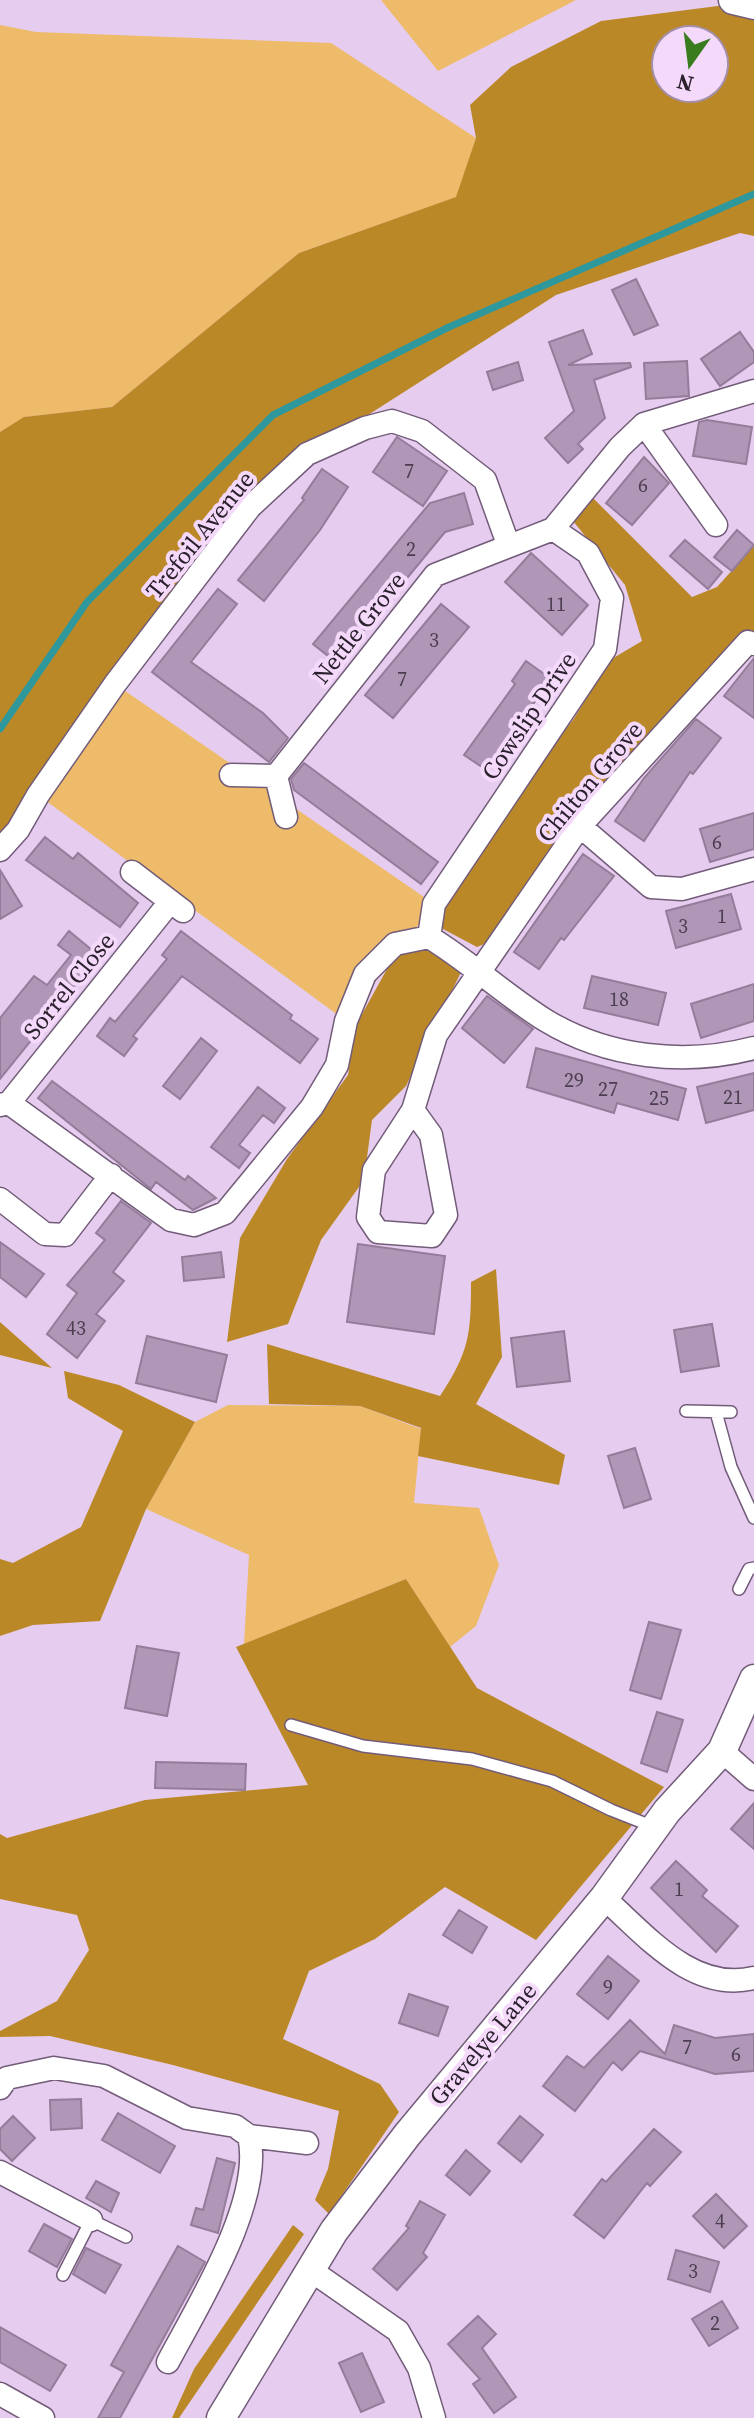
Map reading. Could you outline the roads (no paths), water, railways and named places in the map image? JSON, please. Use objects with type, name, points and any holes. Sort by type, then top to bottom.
[{"type":"street","points":[[733,0],[754,5]]},
{"type":"street","points":[[553,529],[620,447],[644,424],[754,391]]},
{"type":"street","name":"Trefoil Avenue","points":[[0,850],[18,830],[38,795],[115,684],[250,507],[307,454],[365,428],[392,421],[422,431],[485,480],[508,544]]},
{"type":"street","points":[[644,424],[716,525]]},
{"type":"street","name":"Nettle Grove","points":[[276,776],[435,575],[553,529]]},
{"type":"street","name":"Cowslip Drive","points":[[429,937],[434,904],[605,649],[612,598],[588,553],[553,529]]},
{"type":"street","name":"Chilton Grove","points":[[413,1110],[431,1135],[446,1215],[432,1236],[378,1232],[368,1217],[374,1170],[413,1110],[436,1035],[580,826],[748,642],[754,644]]},
{"type":"street","points":[[231,775],[276,776],[286,817]]},
{"type":"street","points":[[580,826],[651,887],[682,889],[754,869]]},
{"type":"street","name":"Sorrel Close","points":[[4,1104],[177,907],[132,872]]},
{"type":"street","points":[[4,1104],[111,1175],[171,1220],[194,1225],[225,1213],[312,1107],[337,1065],[346,1021],[365,974],[395,944],[429,937],[546,1020],[589,1039],[637,1053],[670,1058],[715,1057],[754,1048]]},
{"type":"street","points":[[0,1199],[45,1234],[65,1235],[111,1175]]},
{"type":"street","name":"Gravelye Lane","points":[[221,2418],[309,2269],[407,2135],[604,1898],[654,1827],[722,1751],[754,1679]]},
{"type":"street","points":[[722,1751],[754,1779]]},
{"type":"street","points":[[604,1898],[680,1966],[732,1983],[754,1978]]},
{"type":"street","points":[[0,2088],[7,2078],[54,2068],[104,2076],[187,2118],[235,2126],[249,2136],[307,2143]]},
{"type":"street","points":[[168,2362],[239,2220],[252,2149],[249,2136]]},
{"type":"street","points":[[0,2172],[91,2220]]},
{"type":"street","points":[[309,2269],[398,2331],[419,2368],[434,2418]]},
{"type":"street","points":[[0,2394],[43,2418]]},
{"type":"lane","points":[[686,1411],[731,1412]]},
{"type":"lane","points":[[716,1412],[731,1467],[754,1518]]},
{"type":"lane","points":[[739,1589],[749,1569],[754,1568]]},
{"type":"lane","points":[[291,1725],[363,1746],[472,1759],[552,1781],[654,1827]]},
{"type":"lane","points":[[63,2275],[91,2220],[126,2237]]},
{"type":"waterway","points":[[0,729],[87,602],[273,415],[449,327],[754,194]]}]
